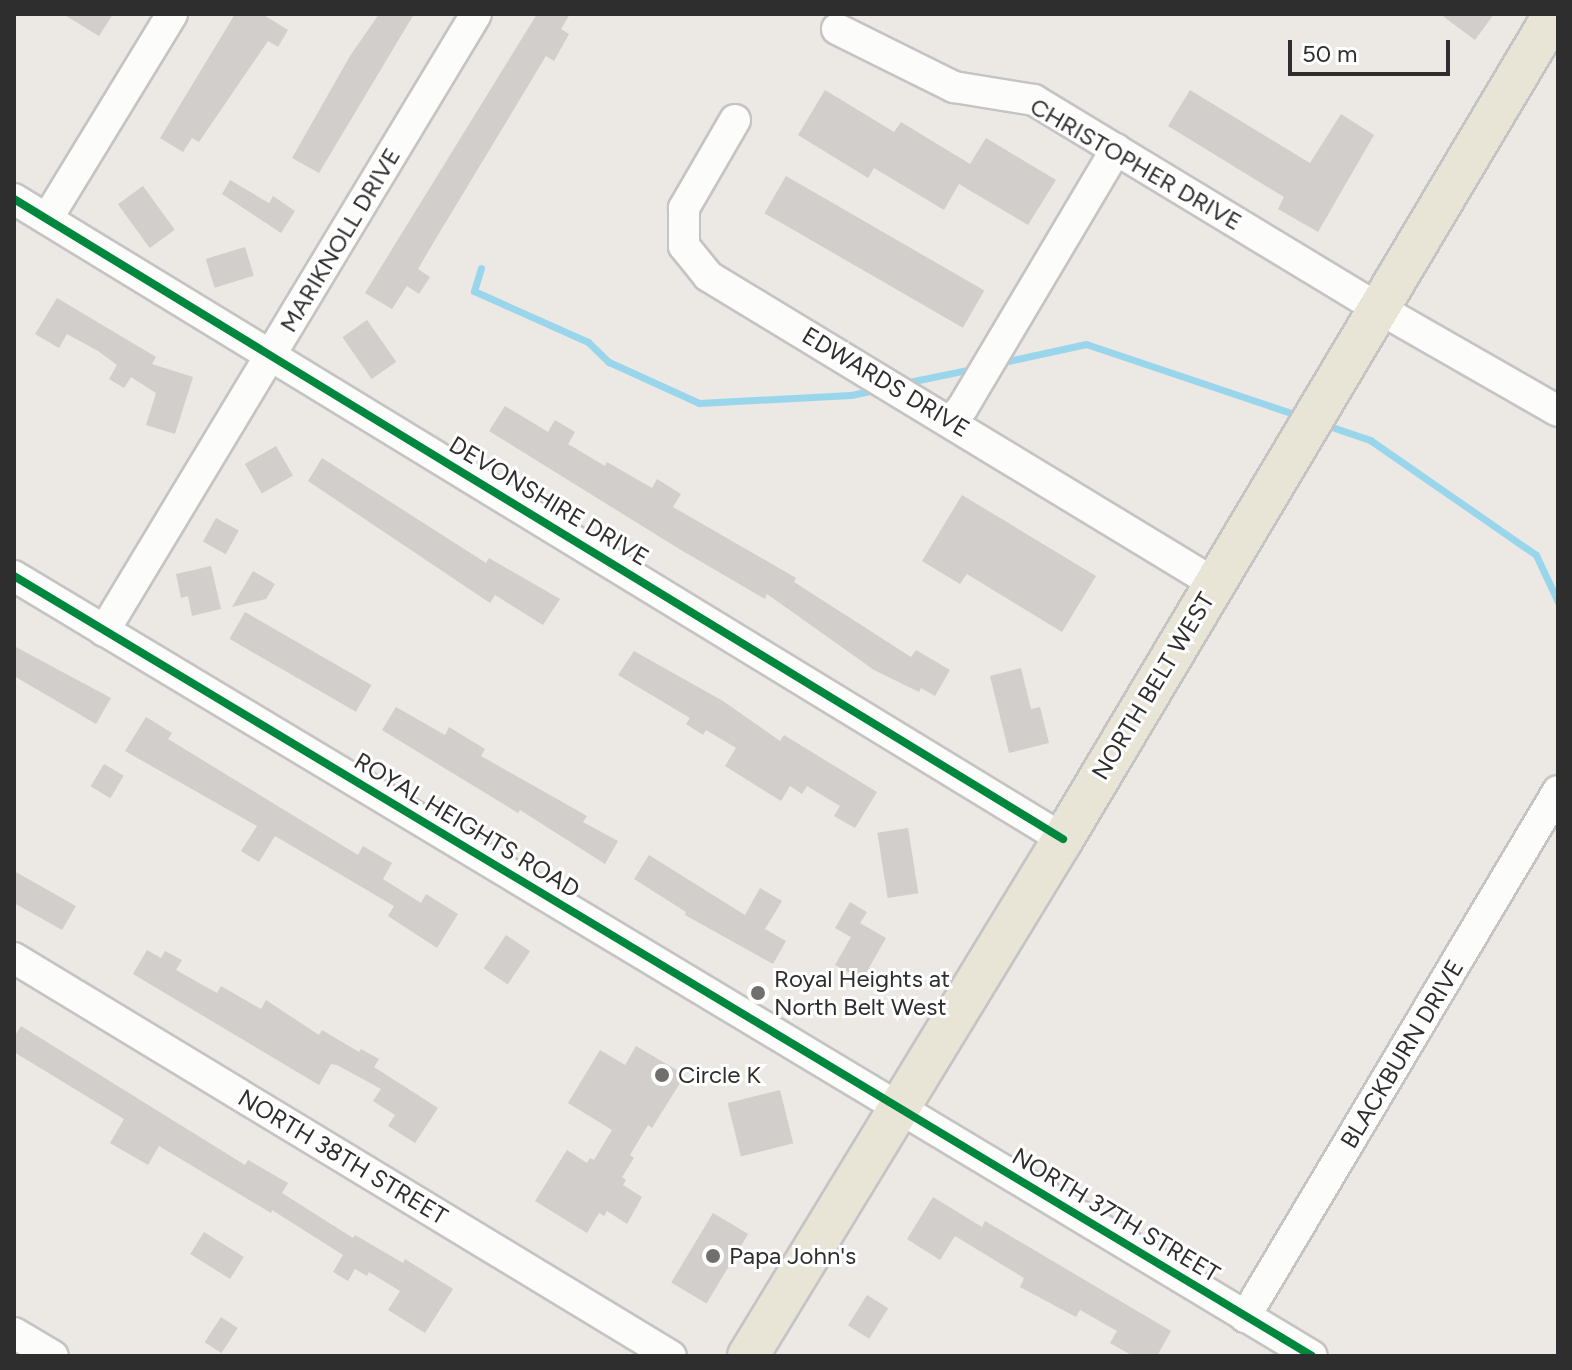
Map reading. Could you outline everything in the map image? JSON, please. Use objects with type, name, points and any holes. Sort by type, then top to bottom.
[{"type":"main road","name":"NORTH BELT WEST","points":[[748,1356],[1063,839],[1554,14]]},
{"type":"street","points":[[47,219],[172,14]]},
{"type":"street","name":"MARIKNOLL DRIVE","points":[[104,631],[476,14]]},
{"type":"street","name":"CHRISTOPHER DRIVE","points":[[837,29],[954,87],[1034,100],[1378,308],[1558,411]]},
{"type":"street","name":"EDWARDS DRIVE","points":[[735,120],[684,208],[684,246],[708,276],[1214,583]]},
{"type":"street","points":[[951,421],[963,407],[1116,149]]},
{"type":"street","name":"DEVONSHIRE DRIVE","points":[[14,199],[1063,839]]},
{"type":"street","name":"ROYAL HEIGHTS ROAD","points":[[14,576],[900,1107]]},
{"type":"street","name":"BLACKBURN DRIVE","points":[[1245,1317],[1558,791]]},
{"type":"street","name":"NORTH 38TH STREET","points":[[14,958],[671,1356]]},
{"type":"street","name":"NORTH 37TH STREET","points":[[900,1107],[1312,1356]]},
{"type":"street","points":[[14,1333],[53,1356]]},
{"type":"building","points":[[63,14],[113,14],[99,36]]},
{"type":"building","points":[[235,14],[262,14],[288,30],[278,47],[268,41],[199,142],[192,138],[183,152],[160,138]]},
{"type":"building","points":[[379,14],[414,14],[319,173],[292,158],[350,56]]},
{"type":"building","points":[[537,14],[570,14],[561,29],[569,34],[554,61],[546,56],[418,269],[430,277],[419,294],[407,286],[392,309],[365,293]]},
{"type":"building","points":[[1440,14],[1494,14],[1475,40]]},
{"type":"building","points":[[825,90],[894,132],[901,122],[970,164],[986,138],[1056,180],[1028,225],[959,184],[944,210],[874,168],[868,178],[798,135]]},
{"type":"building","points":[[1190,90],[1310,163],[1341,114],[1374,135],[1318,232],[1278,209],[1284,197],[1168,126]]},
{"type":"building","points":[[786,176],[984,290],[963,328],[764,213]]},
{"type":"building","points":[[230,180],[269,203],[273,196],[295,211],[281,233],[222,194]]},
{"type":"building","points":[[143,186],[175,230],[150,248],[118,204]]},
{"type":"building","points":[[245,247],[254,276],[215,288],[206,259]]},
{"type":"building","points":[[57,298],[156,357],[152,364],[193,377],[175,434],[146,425],[156,393],[131,377],[124,388],[109,379],[117,365],[98,351],[67,334],[59,348],[35,334]]},
{"type":"building","points":[[367,320],[396,362],[372,379],[342,337]]},
{"type":"building","points":[[505,406],[548,432],[555,420],[575,432],[568,444],[605,466],[607,462],[652,488],[657,479],[681,494],[673,507],[796,578],[794,582],[911,657],[916,650],[950,670],[935,696],[921,688],[919,692],[874,670],[767,594],[765,599],[676,547],[489,431]]},
{"type":"building","points":[[276,446],[293,475],[262,493],[245,464]]},
{"type":"building","points":[[322,458],[486,563],[489,558],[560,599],[543,625],[495,595],[490,603],[308,481]]},
{"type":"building","points":[[962,495],[1096,576],[1062,632],[967,574],[960,584],[922,561]]},
{"type":"building","points":[[216,518],[239,531],[226,554],[203,542]]},
{"type":"building","points":[[211,566],[221,609],[192,616],[188,596],[181,598],[176,574]]},
{"type":"building","points":[[253,571],[275,584],[266,599],[232,607]]},
{"type":"building","points":[[245,612],[371,685],[356,712],[230,639]]},
{"type":"building","points":[[14,646],[111,698],[96,724],[14,676]]},
{"type":"building","points":[[634,651],[723,701],[780,741],[784,735],[877,792],[855,828],[834,816],[840,806],[807,786],[802,794],[790,786],[781,801],[725,766],[736,748],[706,730],[703,735],[686,724],[690,718],[618,675]]},
{"type":"building","points":[[1021,668],[1031,709],[1040,707],[1049,743],[1009,753],[990,676]]},
{"type":"building","points":[[396,707],[445,735],[449,727],[485,749],[481,756],[587,816],[583,822],[618,841],[605,864],[520,810],[518,813],[382,730]]},
{"type":"building","points":[[146,717],[172,733],[168,739],[358,855],[363,846],[392,863],[383,879],[421,903],[426,894],[458,914],[437,948],[388,916],[394,906],[275,836],[259,862],[241,851],[257,826],[125,751]]},
{"type":"building","points":[[104,764],[124,776],[110,798],[91,786]]},
{"type":"building","points":[[908,828],[918,893],[888,898],[877,833]]},
{"type":"building","points":[[649,855],[745,915],[760,888],[782,901],[765,929],[786,941],[773,964],[685,915],[686,912],[634,879]]},
{"type":"building","points":[[14,871],[76,906],[62,930],[14,903]]},
{"type":"building","points":[[850,902],[867,912],[860,923],[886,938],[862,980],[835,965],[851,937],[835,928]]},
{"type":"building","points":[[506,935],[530,951],[508,984],[484,968]]},
{"type":"building","points":[[147,950],[161,958],[165,951],[182,960],[176,970],[217,993],[221,986],[261,1009],[266,1000],[319,1035],[322,1030],[359,1052],[361,1049],[379,1059],[374,1067],[438,1108],[415,1143],[388,1126],[395,1115],[373,1101],[381,1089],[331,1064],[319,1085],[133,974]]},
{"type":"building","points":[[21,1026],[245,1165],[248,1160],[288,1183],[282,1193],[353,1238],[355,1235],[403,1263],[405,1259],[453,1289],[425,1333],[388,1310],[400,1291],[369,1272],[367,1276],[355,1269],[348,1281],[333,1272],[343,1255],[272,1210],[271,1213],[159,1146],[148,1165],[110,1143],[124,1119],[14,1052],[14,1037]]},
{"type":"building","points":[[636,1046],[685,1075],[652,1128],[648,1125],[630,1155],[634,1158],[622,1177],[626,1180],[623,1185],[642,1197],[627,1224],[607,1211],[604,1216],[599,1213],[587,1233],[535,1201],[567,1150],[587,1163],[590,1158],[594,1160],[612,1130],[568,1103],[600,1050],[625,1065]]},
{"type":"building","points":[[780,1090],[793,1143],[741,1156],[728,1103]]},
{"type":"building","points":[[933,1197],[982,1227],[985,1221],[1171,1331],[1157,1356],[1133,1356],[1110,1343],[1117,1331],[1080,1310],[1076,1317],[1020,1287],[1024,1278],[955,1236],[940,1260],[907,1239]]},
{"type":"building","points":[[713,1213],[748,1234],[706,1304],[671,1282]]},
{"type":"building","points":[[204,1232],[244,1257],[230,1279],[190,1254]]},
{"type":"building","points":[[867,1295],[888,1308],[869,1339],[848,1326]]},
{"type":"building","points":[[221,1317],[238,1328],[221,1353],[205,1342]]},
{"type":"waterway","points":[[481,268],[474,291],[588,342],[609,362],[699,403],[851,395],[875,390]]},
{"type":"waterway","points":[[1008,361],[1086,344],[1300,416]]},
{"type":"waterway","points":[[904,383],[977,368]]},
{"type":"waterway","points":[[1323,424],[1370,440],[1536,555],[1558,602]]},
{"type":"cycle path","points":[[14,199],[1063,839]]},
{"type":"cycle path","points":[[14,576],[1312,1356]]},
{"type":"place","name":"Royal Heights at North Belt West","points":[[758,993]]},
{"type":"place","name":"Circle K","points":[[662,1075]]},
{"type":"place","name":"Papa John's","points":[[713,1256]]}]
